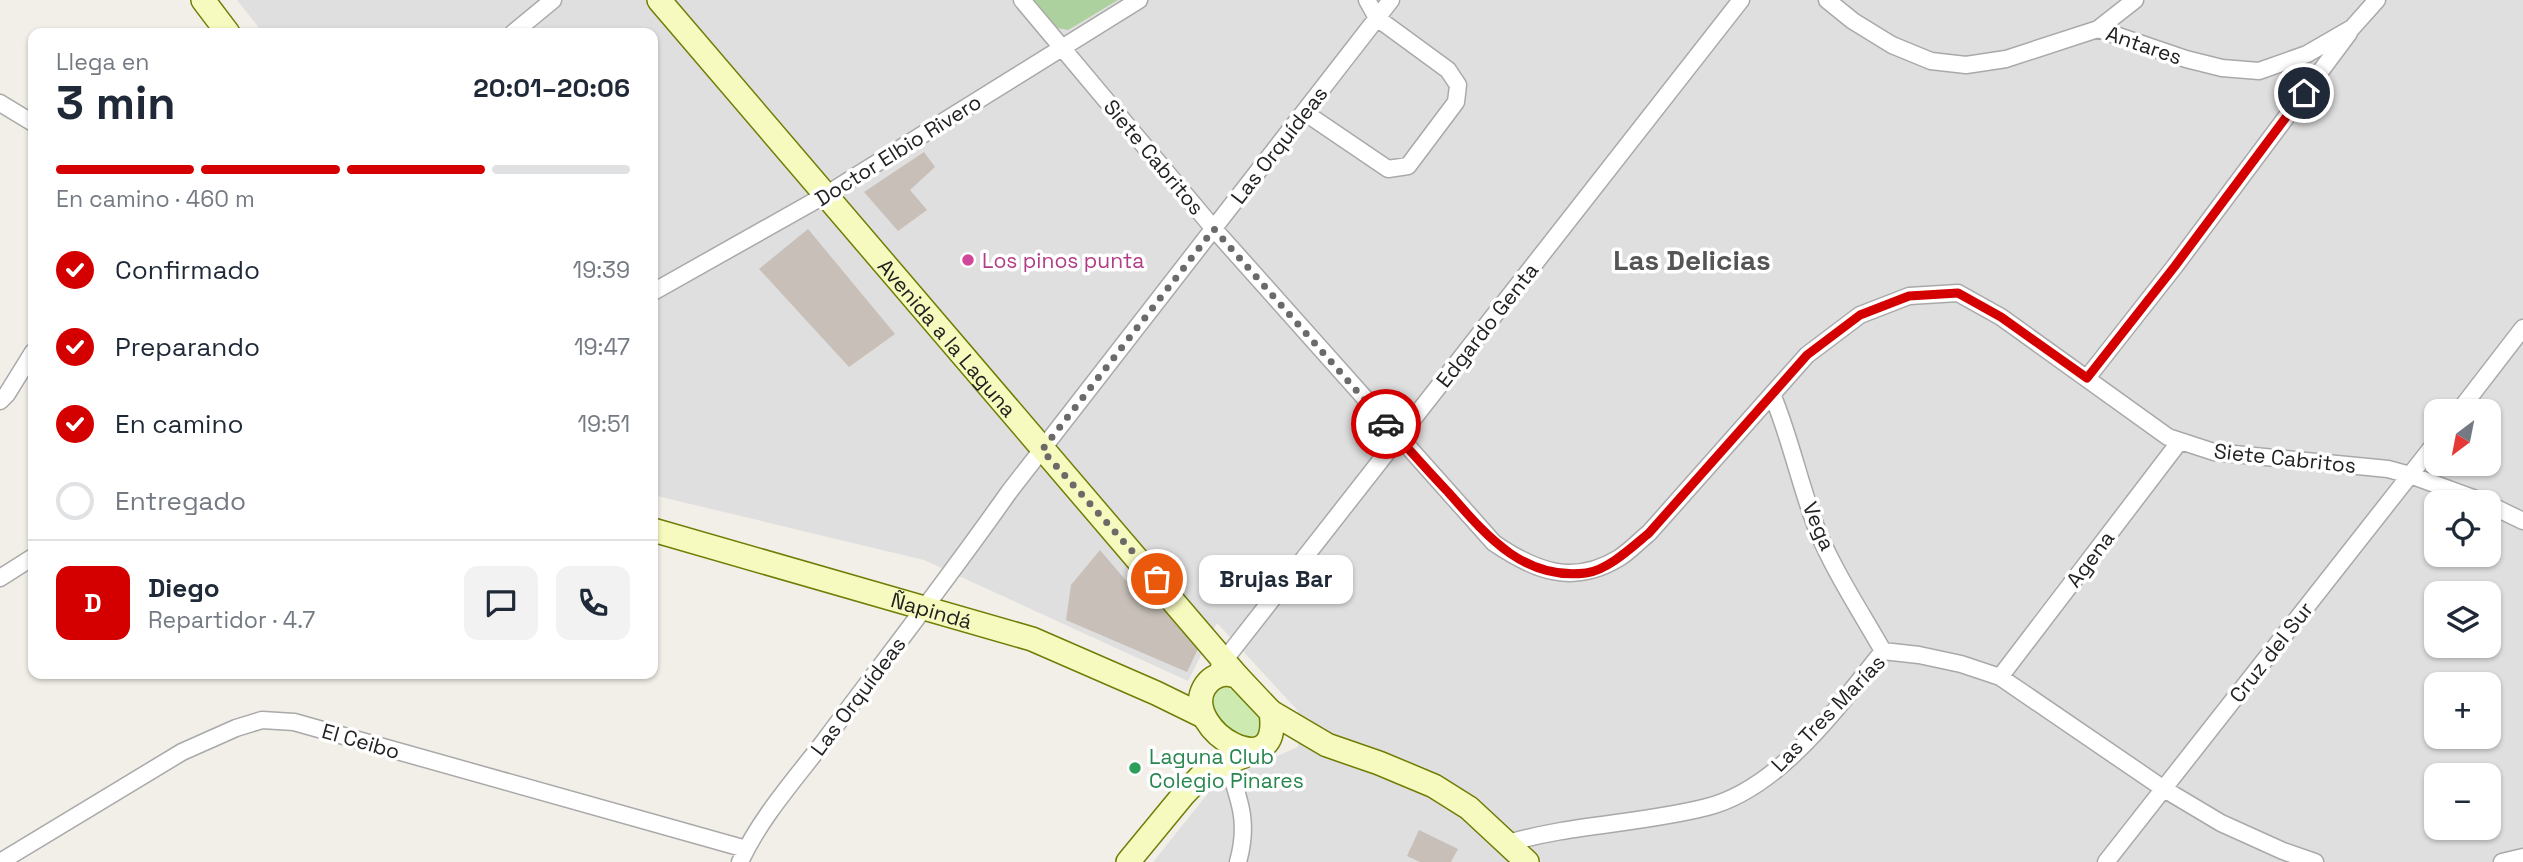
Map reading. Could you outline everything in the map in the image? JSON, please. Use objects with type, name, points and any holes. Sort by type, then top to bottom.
[{"type":"street","points":[[203,0],[224,28]]},
{"type":"street","points":[[519,28],[552,0]]},
{"type":"street","name":"Avenida a la Laguna","points":[[659,0],[1231,668]]},
{"type":"street","name":"Siete Cabritos","points":[[1022,0],[1214,229],[1494,543],[1518,559],[1545,571],[1587,573],[1620,557],[1649,533],[1807,355],[1860,315],[1909,296],[1958,293],[2001,317],[2168,437],[2214,452],[2388,469],[2451,490]]},
{"type":"street","name":"Doctor Elbio Rivero","points":[[658,289],[827,194],[1139,0]]},
{"type":"street","points":[[1304,113],[1388,169],[1408,166],[1456,102],[1458,85],[1448,70],[1377,18],[1367,0]]},
{"type":"street","name":"Las Orquídeas","points":[[743,856],[1042,450],[1391,0]]},
{"type":"street","name":"Edgardo Genta","points":[[1231,668],[1398,437],[1741,0]]},
{"type":"street","name":"Antares","points":[[1827,0],[1853,21],[1892,45],[1931,61],[1966,65],[2006,60],[2098,29],[2186,59],[2222,68],[2259,71],[2306,54],[2352,28],[2377,0]]},
{"type":"street","points":[[2098,29],[2135,0]]},
{"type":"street","points":[[2087,378],[2175,266],[2352,28]]},
{"type":"street","points":[[0,103],[28,120]]},
{"type":"street","points":[[2468,399],[2523,328]]},
{"type":"street","points":[[0,401],[28,360]]},
{"type":"street","name":"Vega","points":[[1772,394],[1786,426],[1819,534],[1883,651]]},
{"type":"street","name":"Agena","points":[[2000,677],[2180,441]]},
{"type":"street","name":"Cruz del Sur","points":[[2106,862],[2424,457]]},
{"type":"street","name":"Siete Cabritos","points":[[2501,510],[2523,521]]},
{"type":"street","name":"Ñapindá","points":[[658,531],[1032,639],[1156,693],[1207,721]]},
{"type":"street","points":[[0,578],[28,560]]},
{"type":"street","name":"Las Tres Marías","points":[[1508,843],[1573,827],[1659,817],[1709,807],[1748,790],[1788,759],[1836,708],[1883,651],[1951,662],[2000,677],[2164,789],[2221,824],[2315,862]]},
{"type":"street","points":[[1204,773],[1207,721],[1200,696],[1207,683],[1231,668],[1271,712],[1327,745],[1434,786],[1469,808],[1527,862]]},
{"type":"street","points":[[1128,862],[1204,773],[1261,748],[1272,728],[1271,712]]},
{"type":"street","name":"El Ceibo","points":[[0,862],[182,752],[236,727],[262,720],[294,722],[743,856]]},
{"type":"street","points":[[1207,721],[1228,741],[1240,748],[1327,745]]},
{"type":"street","points":[[1227,763],[1244,820],[1238,862]]},
{"type":"street","points":[[2502,862],[2523,857]]},
{"type":"shaded area","points":[[237,0],[2523,0],[2523,862],[1153,862],[1217,782],[1298,747],[1298,711],[1217,623],[1188,681],[924,560],[658,496],[658,28],[259,28]]},
{"type":"green space","points":[[1032,0],[1118,0],[1068,30],[1057,28]]},
{"type":"green space","points":[[1226,686],[1240,694],[1259,712],[1261,732],[1254,738],[1229,730],[1211,709],[1214,687]]},
{"type":"building","points":[[924,152],[935,167],[910,190],[927,210],[898,231],[864,192]]},
{"type":"building","points":[[808,229],[895,334],[849,367],[759,269]]},
{"type":"building","points":[[1100,550],[1145,603],[1157,599],[1198,649],[1187,672],[1066,620],[1071,585]]},
{"type":"building","points":[[1419,830],[1458,849],[1451,862],[1420,862],[1407,856]]},
{"type":"way so far","points":[[1157,579],[1042,450],[1214,229],[1386,424]]},
{"type":"place","name":"Los pinos punta","points":[[968,260]]},
{"type":"place","name":"Brujas Bar","points":[[1157,579]]},
{"type":"place","name":"Laguna Club Colegio Pinares","points":[[1135,768]]},
{"type":"district","name":"Las Delicias","points":[[1692,260]]},
{"type":"route","points":[[1386,424],[1494,543],[1518,559],[1545,571],[1587,573],[1620,557],[1649,533],[1807,355],[1860,315],[1909,296],[1958,293],[2001,317],[2087,378],[2175,266],[2304,93]]}]
